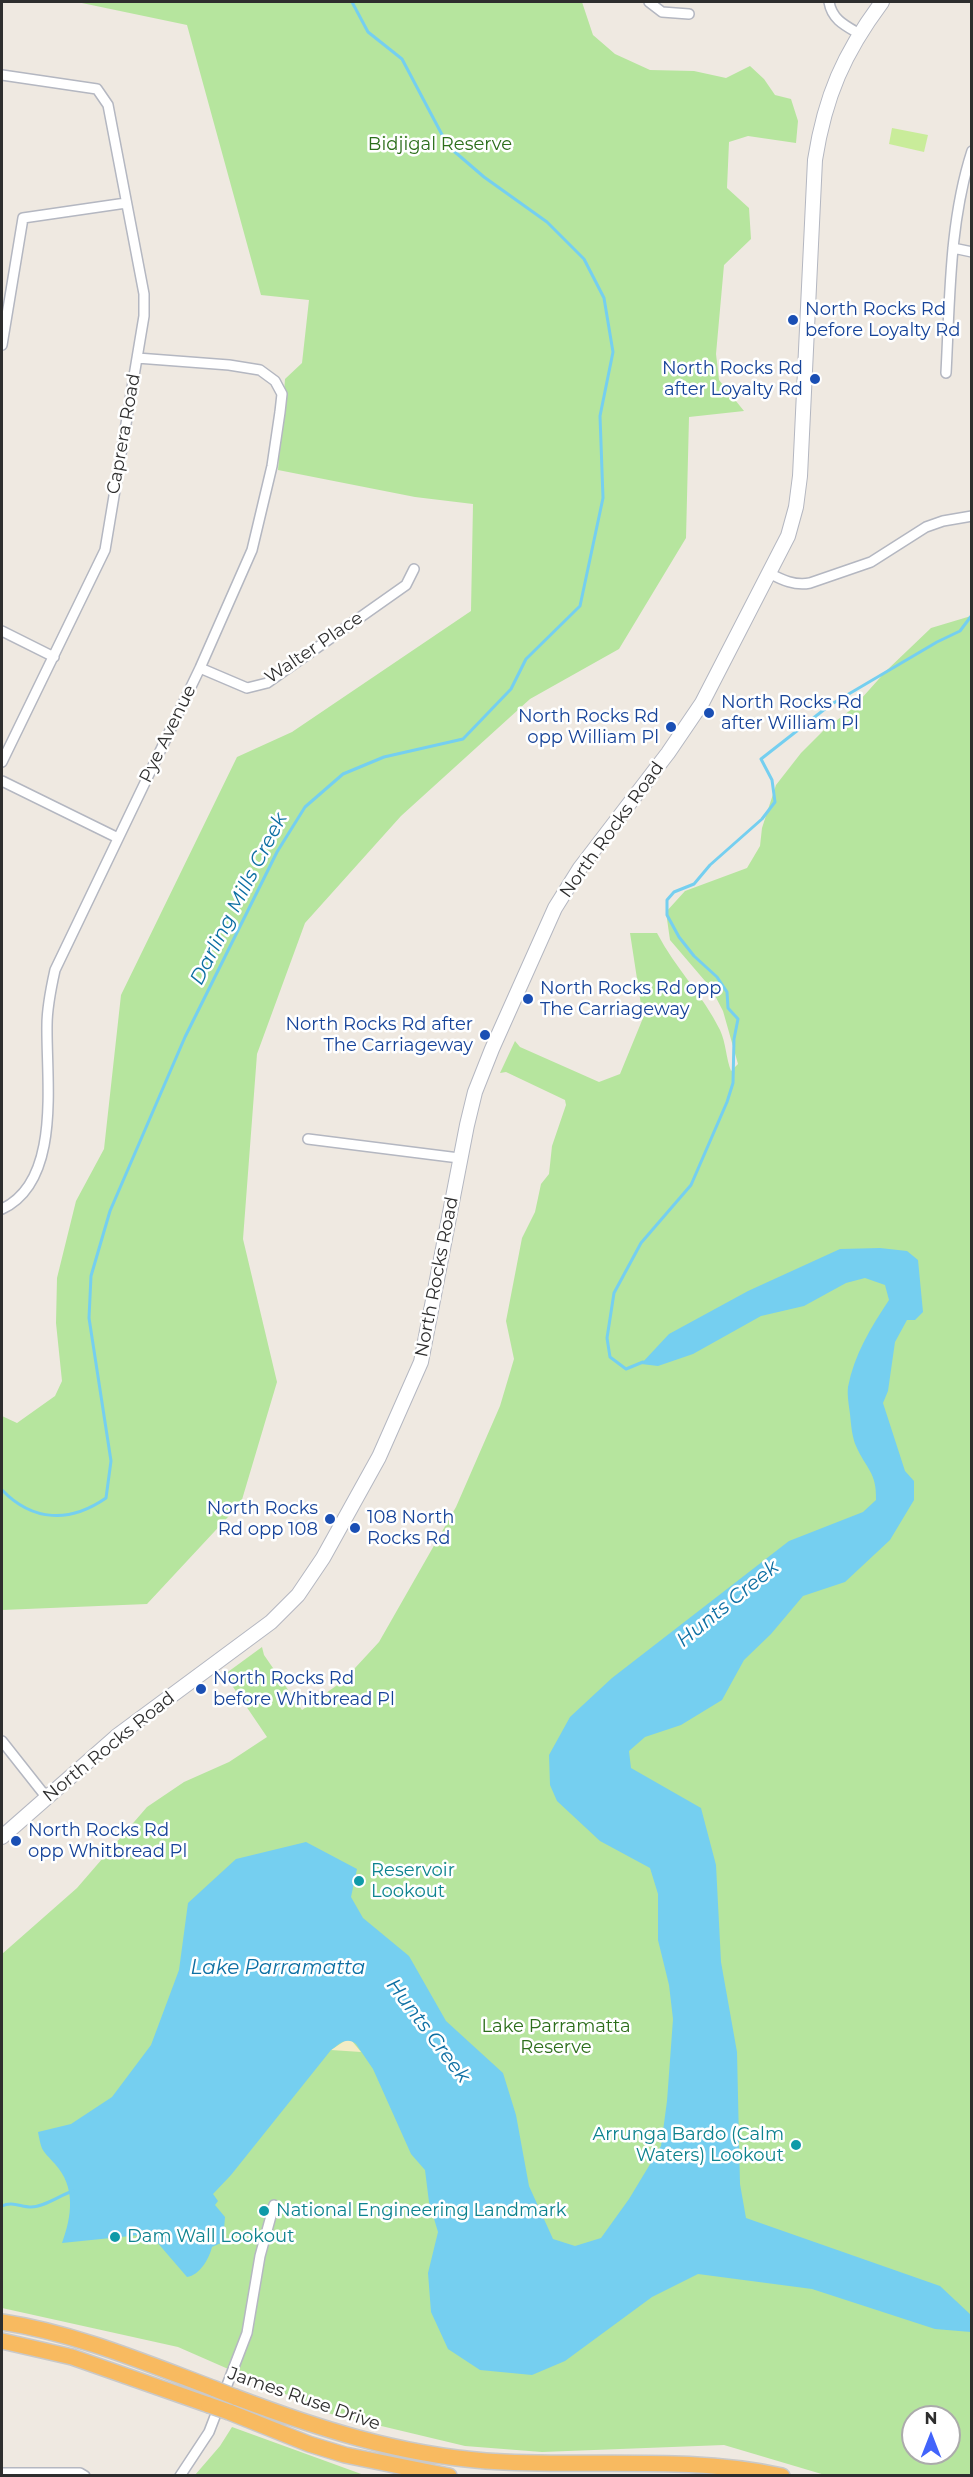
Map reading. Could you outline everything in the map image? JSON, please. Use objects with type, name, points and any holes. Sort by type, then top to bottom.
[{"type":"highway","name":"James Ruse Drive","points":[[2,2322],[109,2349],[348,2437],[427,2454],[521,2463],[702,2465],[782,2475]]},
{"type":"highway","name":"James Ruse Drive","points":[[2,2341],[83,2360],[229,2412],[309,2444],[345,2455],[448,2475]]},
{"type":"main road","name":"North Rocks Road","points":[[2,1837],[117,1736],[271,1622],[298,1594],[323,1558],[379,1457],[421,1362],[459,1158],[475,1092],[496,1039],[555,908],[580,868],[686,728],[790,530],[798,494],[815,160],[821,125],[837,75],[858,33],[882,2]]},
{"type":"street","points":[[649,2],[662,12],[689,14]]},
{"type":"street","points":[[829,2],[835,17],[841,24],[858,33]]},
{"type":"street","name":"Caprera Road","points":[[2,75],[97,89],[108,105],[144,294],[144,316],[105,550],[2,762]]},
{"type":"street","points":[[946,373],[953,248],[962,182],[972,152]]},
{"type":"street","points":[[2,345],[23,218],[126,203]]},
{"type":"street","points":[[953,248],[972,252]]},
{"type":"street","name":"Pye Avenue","points":[[2,1209],[21,1197],[31,1184],[38,1169],[48,1095],[47,1018],[55,970],[200,668],[252,550],[272,466],[282,394],[275,381],[260,370],[229,365],[137,358]]},
{"type":"street","points":[[769,573],[791,583],[802,585],[810,583],[871,562],[927,527],[943,521],[972,516]]},
{"type":"street","name":"Walter Place","points":[[200,668],[247,688],[267,683],[406,585],[414,568]]},
{"type":"street","points":[[2,631],[54,657]]},
{"type":"street","points":[[2,781],[118,838]]},
{"type":"street","points":[[308,1139],[459,1158]]},
{"type":"street","points":[[2,1741],[47,1798]]},
{"type":"street","points":[[180,2475],[209,2432],[247,2333],[260,2256],[274,2205]]},
{"type":"street","points":[[2,2473],[82,2474]]},
{"type":"green space","name":"Bidjigal Reserve","points":[[77,2],[582,2],[593,35],[615,54],[650,70],[694,71],[726,78],[750,66],[764,79],[775,95],[791,99],[798,121],[796,143],[748,136],[729,142],[727,188],[749,208],[751,239],[724,265],[716,354],[719,380],[744,411],[689,417],[686,538],[619,649],[530,699],[401,816],[305,923],[257,1054],[243,1239],[277,1382],[241,1503],[147,1604],[2,1610],[2,1416],[17,1423],[55,1396],[62,1381],[56,1323],[57,1278],[76,1201],[104,1149],[121,995],[237,757],[292,732],[471,611],[473,504],[415,497],[278,470],[285,379],[302,363],[309,300],[261,295],[187,25]]},
{"type":"green space","points":[[892,128],[928,135],[924,152],[889,144]]},
{"type":"green space","name":"Lake Parramatta Reserve","points":[[971,616],[971,2475],[825,2475],[724,2445],[542,2452],[465,2446],[331,2414],[178,2347],[2,2308],[2,1954],[77,1888],[147,1807],[184,1782],[229,1762],[267,1737],[229,1681],[221,1677],[262,1647],[264,1655],[302,1710],[343,1681],[379,1642],[456,1507],[500,1406],[514,1359],[506,1321],[522,1238],[535,1212],[541,1184],[549,1174],[552,1146],[566,1105],[565,1100],[506,1072],[500,1073],[515,1041],[520,1047],[599,1082],[620,1074],[643,1018],[630,933],[657,933],[713,1017],[722,1035],[731,1071],[738,1064],[723,1011],[711,988],[670,940],[666,912],[685,891],[747,868],[760,846],[762,828],[776,785],[801,753],[825,729],[852,709],[886,671],[931,628]]},
{"type":"green space","points":[[232,2427],[364,2475],[195,2475],[220,2446]]},
{"type":"sand","points":[[346,2040],[352,2041],[361,2052],[331,2050]]},
{"type":"water","name":"Lake Parramatta","points":[[880,1248],[907,1251],[918,1260],[923,1312],[915,1320],[907,1320],[895,1342],[888,1391],[883,1403],[905,1471],[914,1481],[914,1500],[890,1540],[845,1582],[803,1596],[771,1634],[744,1660],[722,1700],[681,1725],[645,1737],[629,1751],[631,1768],[701,1808],[716,1865],[721,1962],[737,2052],[740,2184],[746,2218],[940,2286],[971,2315],[971,2332],[935,2329],[812,2289],[698,2274],[652,2297],[565,2361],[532,2375],[480,2370],[448,2349],[431,2312],[428,2273],[438,2232],[429,2202],[425,2170],[411,2154],[373,2069],[356,2044],[349,2041],[331,2050],[231,2175],[213,2194],[218,2201],[215,2205],[225,2217],[223,2242],[212,2247],[200,2270],[192,2276],[187,2277],[150,2234],[62,2243],[70,2212],[69,2192],[62,2173],[43,2150],[38,2132],[71,2124],[112,2097],[151,2045],[179,1970],[188,1903],[236,1859],[306,1842],[357,1869],[351,1897],[363,1918],[409,1956],[446,2021],[503,2073],[516,2115],[529,2186],[553,2239],[575,2246],[601,2238],[629,2199],[661,2146],[673,2019],[669,1985],[658,1940],[658,1894],[650,1868],[600,1841],[557,1801],[550,1785],[549,1755],[570,1717],[612,1678],[789,1541],[863,1512],[876,1500],[873,1477],[854,1439],[848,1390],[859,1353],[889,1300],[885,1285],[865,1278],[846,1283],[804,1306],[761,1316],[693,1354],[658,1366],[641,1364],[669,1334],[748,1291],[840,1249]]},
{"type":"waterway","name":"Darling Mills Creek","points":[[2,1490],[26,1508],[52,1515],[79,1512],[106,1498],[111,1461],[89,1318],[91,1276],[110,1211],[185,1037],[277,852],[305,807],[343,774],[384,757],[463,739],[511,689],[526,659],[580,606],[603,498],[600,416],[613,352],[604,298],[584,259],[547,222],[484,177],[448,146],[402,59],[368,32],[352,2]]},
{"type":"waterway","name":"Hunts Creek","points":[[643,1362],[626,1369],[610,1357],[607,1338],[614,1293],[641,1243],[691,1185],[733,1083],[734,1039],[738,1019],[728,1008],[727,992],[717,977],[694,956],[679,937],[667,915],[667,900],[674,892],[694,884],[710,865],[762,819],[775,802],[772,780],[761,759],[830,705],[937,642],[960,631],[972,615]]},
{"type":"waterway","name":"Hunts Creek","points":[[2,2206],[9,2204],[36,2206],[73,2191]]},
{"type":"place","name":"North Rocks Rd before Loyalty Rd","points":[[793,320]]},
{"type":"place","name":"North Rocks Rd after Loyalty Rd","points":[[815,379]]},
{"type":"place","name":"North Rocks Rd after William Pl","points":[[709,713]]},
{"type":"place","name":"North Rocks Rd opp William Pl","points":[[671,727]]},
{"type":"place","name":"North Rocks Rd opp The Carriageway","points":[[528,999]]},
{"type":"place","name":"North Rocks Rd after The Carriageway","points":[[485,1035]]},
{"type":"place","name":"North Rocks Rd opp 108","points":[[330,1519]]},
{"type":"place","name":"108 North Rocks Rd","points":[[355,1528]]},
{"type":"place","name":"North Rocks Rd before Whitbread Pl","points":[[201,1689]]},
{"type":"place","name":"North Rocks Rd opp Whitbread Pl","points":[[16,1841]]},
{"type":"place","name":"Reservoir Lookout","points":[[359,1881]]},
{"type":"place","name":"Arrunga Bardo (Calm Waters) Lookout","points":[[796,2145]]},
{"type":"place","name":"National Engineering Landmark","points":[[264,2211]]},
{"type":"place","name":"Dam Wall Lookout","points":[[115,2237]]}]
